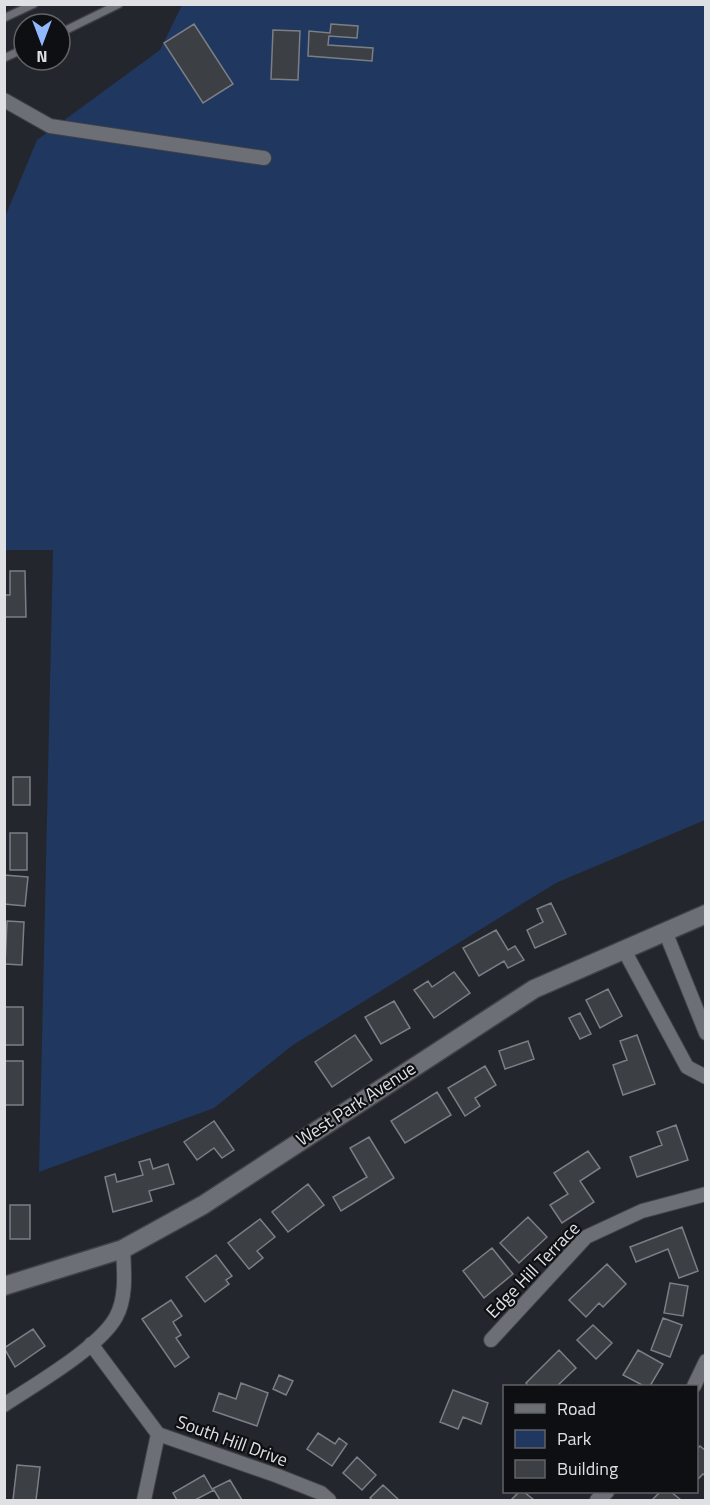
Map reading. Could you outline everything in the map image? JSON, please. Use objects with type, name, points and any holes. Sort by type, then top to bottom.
[{"type":"street","points":[[4,99],[50,126],[264,158]]},
{"type":"street","name":"West Park Avenue","points":[[4,1286],[123,1249],[202,1205],[534,989],[705,914]]},
{"type":"street","points":[[665,931],[705,1033]]},
{"type":"street","points":[[624,950],[687,1067],[705,1077]]},
{"type":"street","name":"Edge Hill Terrace","points":[[490,1340],[586,1237],[642,1211],[705,1194]]},
{"type":"street","points":[[4,1405],[91,1344],[116,1317],[123,1294],[123,1249]]},
{"type":"street","name":"South Hill Drive","points":[[91,1344],[158,1434],[278,1476],[321,1493],[329,1500]]},
{"type":"street","points":[[694,1385],[705,1360]]},
{"type":"street","points":[[144,1500],[158,1434]]},
{"type":"lane","points":[[4,18],[34,4]]},
{"type":"lane","points":[[72,27],[119,4]]},
{"type":"green space","points":[[182,5],[705,5],[705,820],[556,883],[293,1045],[214,1108],[39,1172],[53,550],[5,550],[5,217],[37,140],[160,50]]},
{"type":"building","points":[[194,24],[233,84],[203,103],[164,43]]},
{"type":"building","points":[[331,24],[358,26],[357,38],[329,36],[328,45],[373,48],[372,61],[308,56],[309,31],[330,33]]},
{"type":"building","points":[[273,30],[300,31],[298,80],[271,79]]},
{"type":"building","points":[[10,571],[25,571],[26,617],[4,617],[4,595],[10,595]]},
{"type":"building","points":[[13,777],[30,777],[30,805],[13,805]]},
{"type":"building","points":[[10,833],[27,833],[27,870],[10,870]]},
{"type":"building","points":[[4,875],[28,877],[25,906],[4,904]]},
{"type":"building","points":[[551,903],[566,934],[535,948],[527,930],[543,922],[537,909]]},
{"type":"building","points":[[7,921],[24,922],[22,965],[5,964]]},
{"type":"building","points":[[496,930],[508,950],[515,946],[524,960],[508,968],[504,961],[479,976],[463,948]]},
{"type":"building","points":[[454,972],[470,993],[434,1018],[414,990],[428,981],[432,987]]},
{"type":"building","points":[[608,989],[622,1016],[600,1028],[586,1000]]},
{"type":"building","points":[[394,1001],[410,1028],[381,1044],[365,1017]]},
{"type":"building","points":[[4,1007],[23,1007],[23,1045],[4,1045]]},
{"type":"building","points":[[580,1013],[591,1034],[580,1039],[569,1018]]},
{"type":"building","points":[[355,1035],[372,1060],[332,1087],[315,1062]]},
{"type":"building","points":[[637,1035],[655,1084],[623,1095],[613,1065],[627,1060],[620,1041]]},
{"type":"building","points":[[528,1041],[534,1059],[505,1069],[499,1051]]},
{"type":"building","points":[[4,1061],[23,1061],[23,1105],[4,1105]]},
{"type":"building","points":[[485,1066],[496,1085],[475,1098],[480,1106],[465,1116],[448,1088]]},
{"type":"building","points":[[437,1092],[451,1115],[405,1143],[391,1121]]},
{"type":"building","points":[[214,1121],[234,1150],[222,1158],[214,1148],[197,1160],[184,1142]]},
{"type":"building","points":[[676,1125],[688,1160],[637,1177],[630,1157],[662,1145],[657,1132]]},
{"type":"building","points":[[369,1137],[394,1178],[341,1211],[333,1197],[367,1177],[350,1148]]},
{"type":"building","points":[[588,1151],[600,1168],[580,1181],[594,1202],[562,1223],[550,1205],[568,1194],[554,1173]]},
{"type":"building","points":[[150,1159],[153,1169],[168,1164],[174,1184],[149,1191],[152,1201],[113,1212],[105,1177],[115,1174],[117,1182],[143,1175],[139,1162]]},
{"type":"building","points":[[308,1184],[324,1205],[288,1232],[272,1212]]},
{"type":"building","points":[[10,1205],[30,1205],[30,1239],[10,1239]]},
{"type":"building","points":[[528,1217],[547,1237],[519,1263],[500,1243]]},
{"type":"building","points":[[260,1219],[275,1237],[257,1251],[263,1258],[249,1269],[228,1243]]},
{"type":"building","points":[[682,1227],[698,1271],[679,1278],[668,1249],[636,1262],[630,1247]]},
{"type":"building","points":[[492,1248],[513,1274],[484,1298],[463,1271]]},
{"type":"building","points":[[216,1255],[232,1276],[226,1280],[229,1284],[205,1302],[186,1277]]},
{"type":"building","points":[[607,1264],[626,1284],[603,1307],[599,1303],[586,1317],[569,1300]]},
{"type":"building","points":[[670,1283],[688,1286],[683,1316],[664,1313]]},
{"type":"building","points":[[171,1300],[182,1316],[173,1322],[181,1335],[176,1338],[189,1357],[175,1367],[142,1319]]},
{"type":"building","points":[[663,1318],[682,1325],[670,1357],[651,1350]]},
{"type":"building","points":[[593,1325],[612,1343],[596,1359],[577,1340]]},
{"type":"building","points":[[33,1329],[45,1346],[15,1367],[4,1348]]},
{"type":"building","points":[[559,1350],[576,1368],[558,1385],[528,1385],[526,1383]]},
{"type":"building","points":[[638,1350],[663,1364],[651,1385],[642,1385],[623,1375]]},
{"type":"building","points":[[279,1375],[293,1381],[286,1395],[273,1389]]},
{"type":"building","points":[[241,1383],[268,1393],[257,1426],[213,1411],[219,1393],[236,1399]]},
{"type":"building","points":[[453,1390],[488,1403],[481,1424],[463,1417],[458,1429],[440,1422]]},
{"type":"building","points":[[318,1433],[335,1444],[339,1438],[347,1444],[332,1466],[307,1449]]},
{"type":"building","points":[[700,1446],[706,1451],[706,1476],[703,1474],[698,1479],[698,1448]]},
{"type":"building","points":[[357,1457],[376,1475],[362,1490],[343,1473]]},
{"type":"building","points":[[17,1465],[40,1467],[36,1500],[13,1500]]},
{"type":"building","points":[[204,1475],[212,1489],[230,1480],[242,1500],[220,1500],[214,1490],[195,1500],[177,1500],[173,1493]]},
{"type":"building","points":[[383,1485],[399,1500],[370,1498]]},
{"type":"building","points":[[518,1493],[525,1493],[534,1500],[511,1500]]},
{"type":"building","points":[[659,1493],[672,1493],[681,1500],[652,1500]]}]
